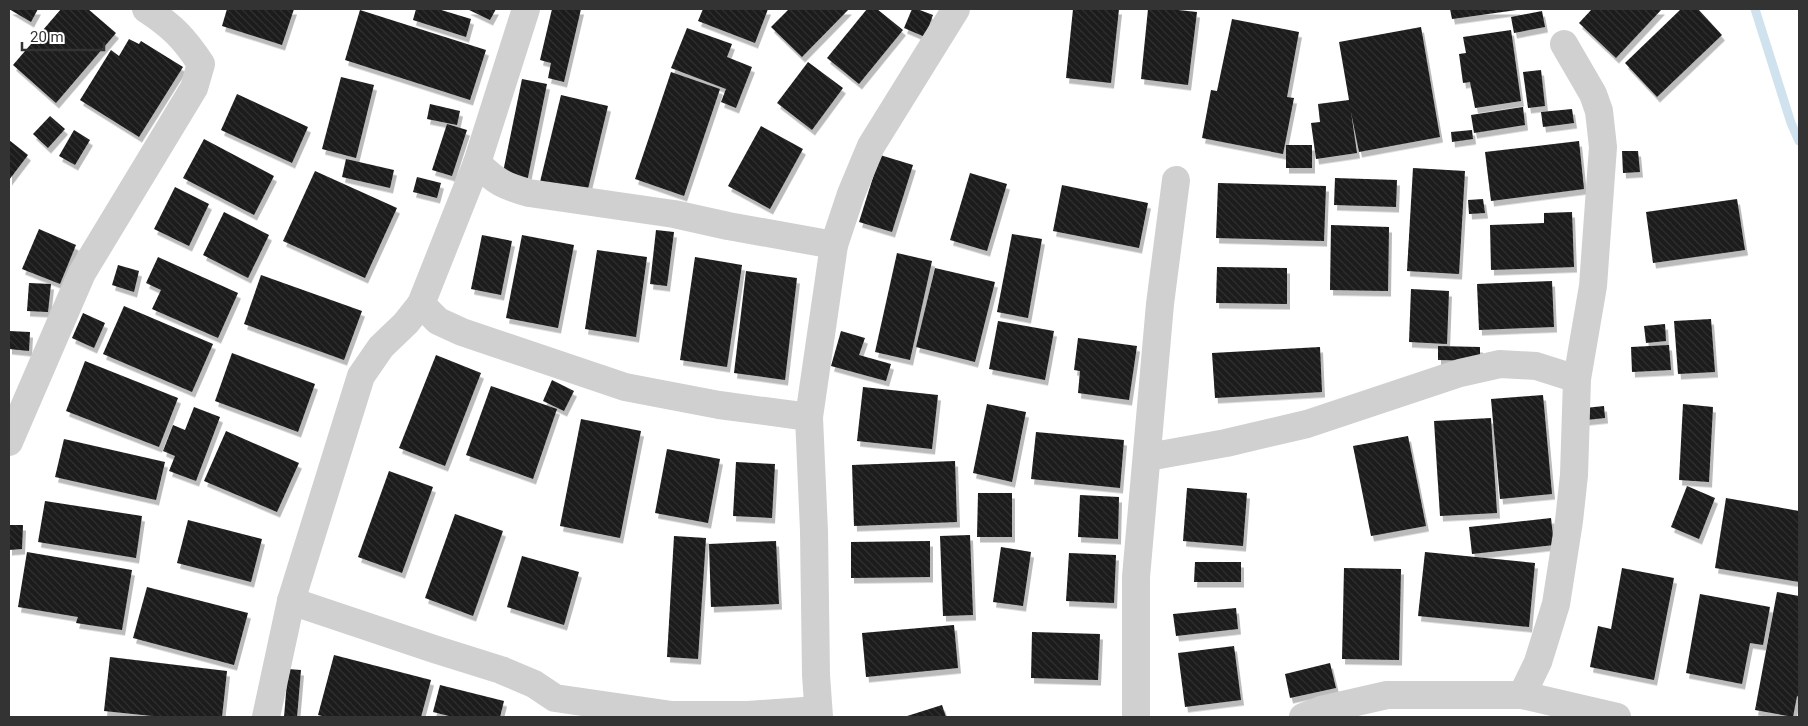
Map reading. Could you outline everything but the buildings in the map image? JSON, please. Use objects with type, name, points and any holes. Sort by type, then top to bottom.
[{"type":"street","points":[[266,717],[291,600],[361,376],[381,347],[406,323],[421,304],[477,163],[526,9]]},
{"type":"street","points":[[291,600],[502,670],[534,684],[553,707],[672,715],[818,714],[814,531],[809,417],[834,245],[851,194],[871,146],[956,9]]},
{"type":"street","points":[[9,442],[82,273],[194,88],[201,64],[187,42],[162,13]]},
{"type":"street","points":[[1522,695],[1538,662],[1556,604],[1569,521],[1574,475],[1577,378],[1593,286],[1603,147],[1599,111],[1592,94],[1564,44]]},
{"type":"street","points":[[477,163],[506,187],[530,193],[674,214],[728,226],[834,245]]},
{"type":"street","points":[[1136,717],[1136,577],[1160,304],[1176,180]]},
{"type":"street","points":[[421,304],[438,321],[462,332],[625,387],[719,405],[809,417]]},
{"type":"street","points":[[1148,457],[1307,424],[1460,373],[1500,364],[1536,366],[1577,378]]},
{"type":"street","points":[[1303,717],[1321,710],[1388,695],[1522,695],[1617,717]]},
{"type":"waterway","points":[[1755,9],[1791,123],[1799,141]]}]
